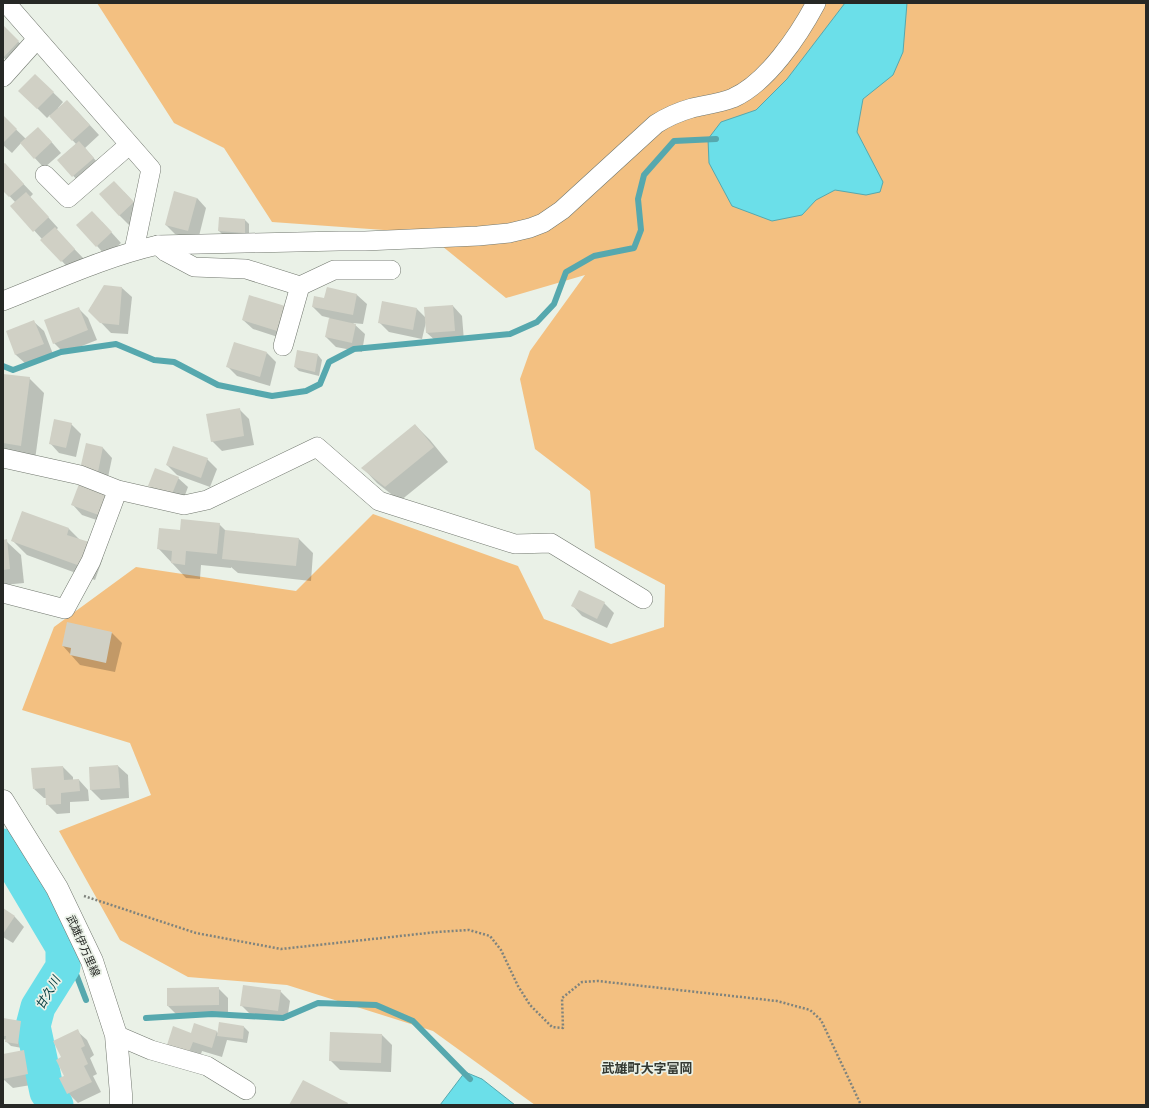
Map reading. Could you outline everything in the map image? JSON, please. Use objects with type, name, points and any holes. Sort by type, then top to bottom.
[{"type":"main road","name":"武雄伊万里線","points":[[3,801],[56,888],[92,961],[116,1035],[121,1105]]},
{"type":"street","points":[[6,3],[151,169],[134,250]]},
{"type":"street","points":[[3,301],[134,250],[158,245],[332,241],[365,242],[478,236],[508,233],[530,228],[543,223],[562,210],[656,124],[671,115],[690,108],[732,98],[751,88],[779,59],[816,3]]},
{"type":"street","points":[[3,77],[37,39]]},
{"type":"street","points":[[45,175],[68,198],[129,145]]},
{"type":"street","points":[[158,245],[166,252],[194,267],[246,269],[300,286],[334,270],[391,270]]},
{"type":"street","points":[[283,346],[300,286]]},
{"type":"street","points":[[3,458],[80,475],[118,490],[184,505],[207,500],[317,447],[379,501],[515,544],[552,544],[642,599]]},
{"type":"street","points":[[3,592],[65,609],[91,562],[116,497]]},
{"type":"street","points":[[116,1035],[151,1050],[207,1066],[246,1090]]},
{"type":"path","points":[[56,888],[196,933],[281,949],[437,932],[469,930],[490,936],[501,950],[518,986],[530,1005],[552,1027],[563,1028],[562,998],[582,982],[598,980],[777,1000],[810,1010],[821,1020],[856,1096],[862,1105]]},
{"type":"shaded area","points":[[97,3],[1146,3],[1146,1105],[535,1105],[433,1031],[287,985],[188,977],[120,940],[59,831],[151,795],[130,743],[22,710],[54,627],[136,567],[296,591],[373,514],[518,566],[544,619],[611,644],[664,627],[665,585],[595,548],[590,491],[535,449],[520,379],[530,351],[585,275],[506,298],[426,233],[272,222],[224,148],[174,123]]},
{"type":"water","points":[[845,3],[907,3],[903,52],[893,75],[863,99],[857,132],[883,182],[880,192],[866,195],[835,190],[816,200],[802,215],[772,221],[732,206],[709,163],[708,139],[721,122],[756,110],[787,79]]},
{"type":"water","points":[[465,1072],[482,1079],[515,1105],[440,1105]]},
{"type":"building","points":[[3,25],[19,41],[3,58]]},
{"type":"building","points":[[35,74],[54,92],[37,109],[18,91]]},
{"type":"building","points":[[67,100],[90,125],[72,141],[49,116]]},
{"type":"building","points":[[3,115],[17,129],[3,143]]},
{"type":"building","points":[[38,127],[52,142],[34,159],[20,143]]},
{"type":"building","points":[[79,141],[94,158],[72,177],[57,160]]},
{"type":"building","points":[[5,163],[24,184],[9,197],[3,191],[3,164]]},
{"type":"building","points":[[114,181],[134,202],[119,216],[99,194]]},
{"type":"building","points":[[174,191],[197,198],[188,231],[165,225]]},
{"type":"building","points":[[26,192],[49,217],[33,232],[10,206]]},
{"type":"building","points":[[92,211],[112,232],[96,247],[76,225]]},
{"type":"building","points":[[219,217],[245,219],[245,233],[218,231]]},
{"type":"building","points":[[55,227],[75,249],[61,262],[40,240]]},
{"type":"building","points":[[104,285],[122,287],[119,325],[100,323],[88,311]]},
{"type":"building","points":[[327,287],[357,294],[353,315],[312,307],[314,296],[324,298]]},
{"type":"building","points":[[249,295],[285,306],[277,331],[242,320]]},
{"type":"building","points":[[382,301],[417,308],[413,330],[378,323]]},
{"type":"building","points":[[453,305],[455,331],[426,333],[424,307]]},
{"type":"building","points":[[79,307],[88,330],[53,344],[44,320]]},
{"type":"building","points":[[329,318],[356,324],[352,343],[325,337]]},
{"type":"building","points":[[34,320],[44,344],[15,355],[6,331]]},
{"type":"building","points":[[234,342],[267,352],[260,377],[226,367]]},
{"type":"building","points":[[297,350],[318,354],[315,372],[294,367]]},
{"type":"building","points":[[3,374],[30,377],[21,446],[3,443]]},
{"type":"building","points":[[240,408],[244,436],[211,442],[206,414]]},
{"type":"building","points":[[54,419],[72,423],[66,448],[49,444]]},
{"type":"building","points":[[415,424],[434,447],[385,487],[361,468]]},
{"type":"building","points":[[86,443],[103,447],[98,472],[80,469]]},
{"type":"building","points":[[173,446],[208,458],[201,478],[166,465]]},
{"type":"building","points":[[155,468],[179,477],[172,494],[148,486]]},
{"type":"building","points":[[79,484],[112,496],[104,517],[71,505]]},
{"type":"building","points":[[22,511],[69,528],[67,535],[89,542],[80,566],[11,541]]},
{"type":"building","points":[[181,519],[220,523],[217,554],[186,551],[185,565],[171,563],[172,551],[157,549],[159,528],[180,530]]},
{"type":"building","points":[[225,530],[299,538],[296,566],[222,559]]},
{"type":"building","points":[[7,539],[10,569],[3,570],[3,540]]},
{"type":"building","points":[[579,590],[605,602],[597,619],[571,606]]},
{"type":"building","points":[[67,622],[112,632],[106,663],[70,655],[71,648],[62,646]]},
{"type":"building","points":[[118,765],[120,788],[90,790],[89,767]]},
{"type":"building","points":[[63,766],[64,780],[79,779],[80,791],[61,793],[61,804],[46,805],[45,788],[33,789],[31,768]]},
{"type":"building","points":[[3,908],[15,916],[3,934]]},
{"type":"building","points":[[243,985],[281,990],[278,1011],[240,1006]]},
{"type":"building","points":[[219,987],[219,1005],[167,1006],[167,988]]},
{"type":"building","points":[[3,1018],[21,1021],[18,1044],[5,1042],[6,1036],[3,1036]]},
{"type":"building","points":[[219,1022],[244,1026],[243,1039],[217,1036]]},
{"type":"building","points":[[194,1023],[217,1031],[212,1048],[193,1042],[189,1052],[167,1045],[173,1026],[191,1033]]},
{"type":"building","points":[[78,1029],[85,1046],[81,1048],[88,1064],[84,1066],[92,1082],[67,1094],[59,1078],[64,1076],[56,1060],[61,1057],[53,1041]]},
{"type":"building","points":[[330,1032],[382,1034],[381,1063],[329,1061]]},
{"type":"building","points":[[24,1050],[28,1074],[3,1079],[3,1054]]},
{"type":"building","points":[[303,1080],[348,1103],[347,1105],[289,1105]]},
{"type":"waterway","points":[[3,366],[13,370],[61,352],[116,344],[154,360],[174,362],[218,385],[272,396],[306,391],[320,384],[329,362],[354,349],[510,334],[537,322],[554,304],[566,272],[594,256],[634,248],[641,230],[638,199],[644,175],[674,141],[716,139]]},
{"type":"waterway","name":"甘久川","points":[[3,846],[63,947],[63,967],[38,1007],[33,1026],[47,1092],[56,1105]]},
{"type":"waterway","points":[[63,947],[71,961],[86,1000]]},
{"type":"waterway","points":[[146,1018],[212,1014],[283,1018],[318,1003],[376,1005],[413,1021],[470,1079]]},
{"type":"district","name":"武雄町大字富岡","points":[[647,1068]]}]
